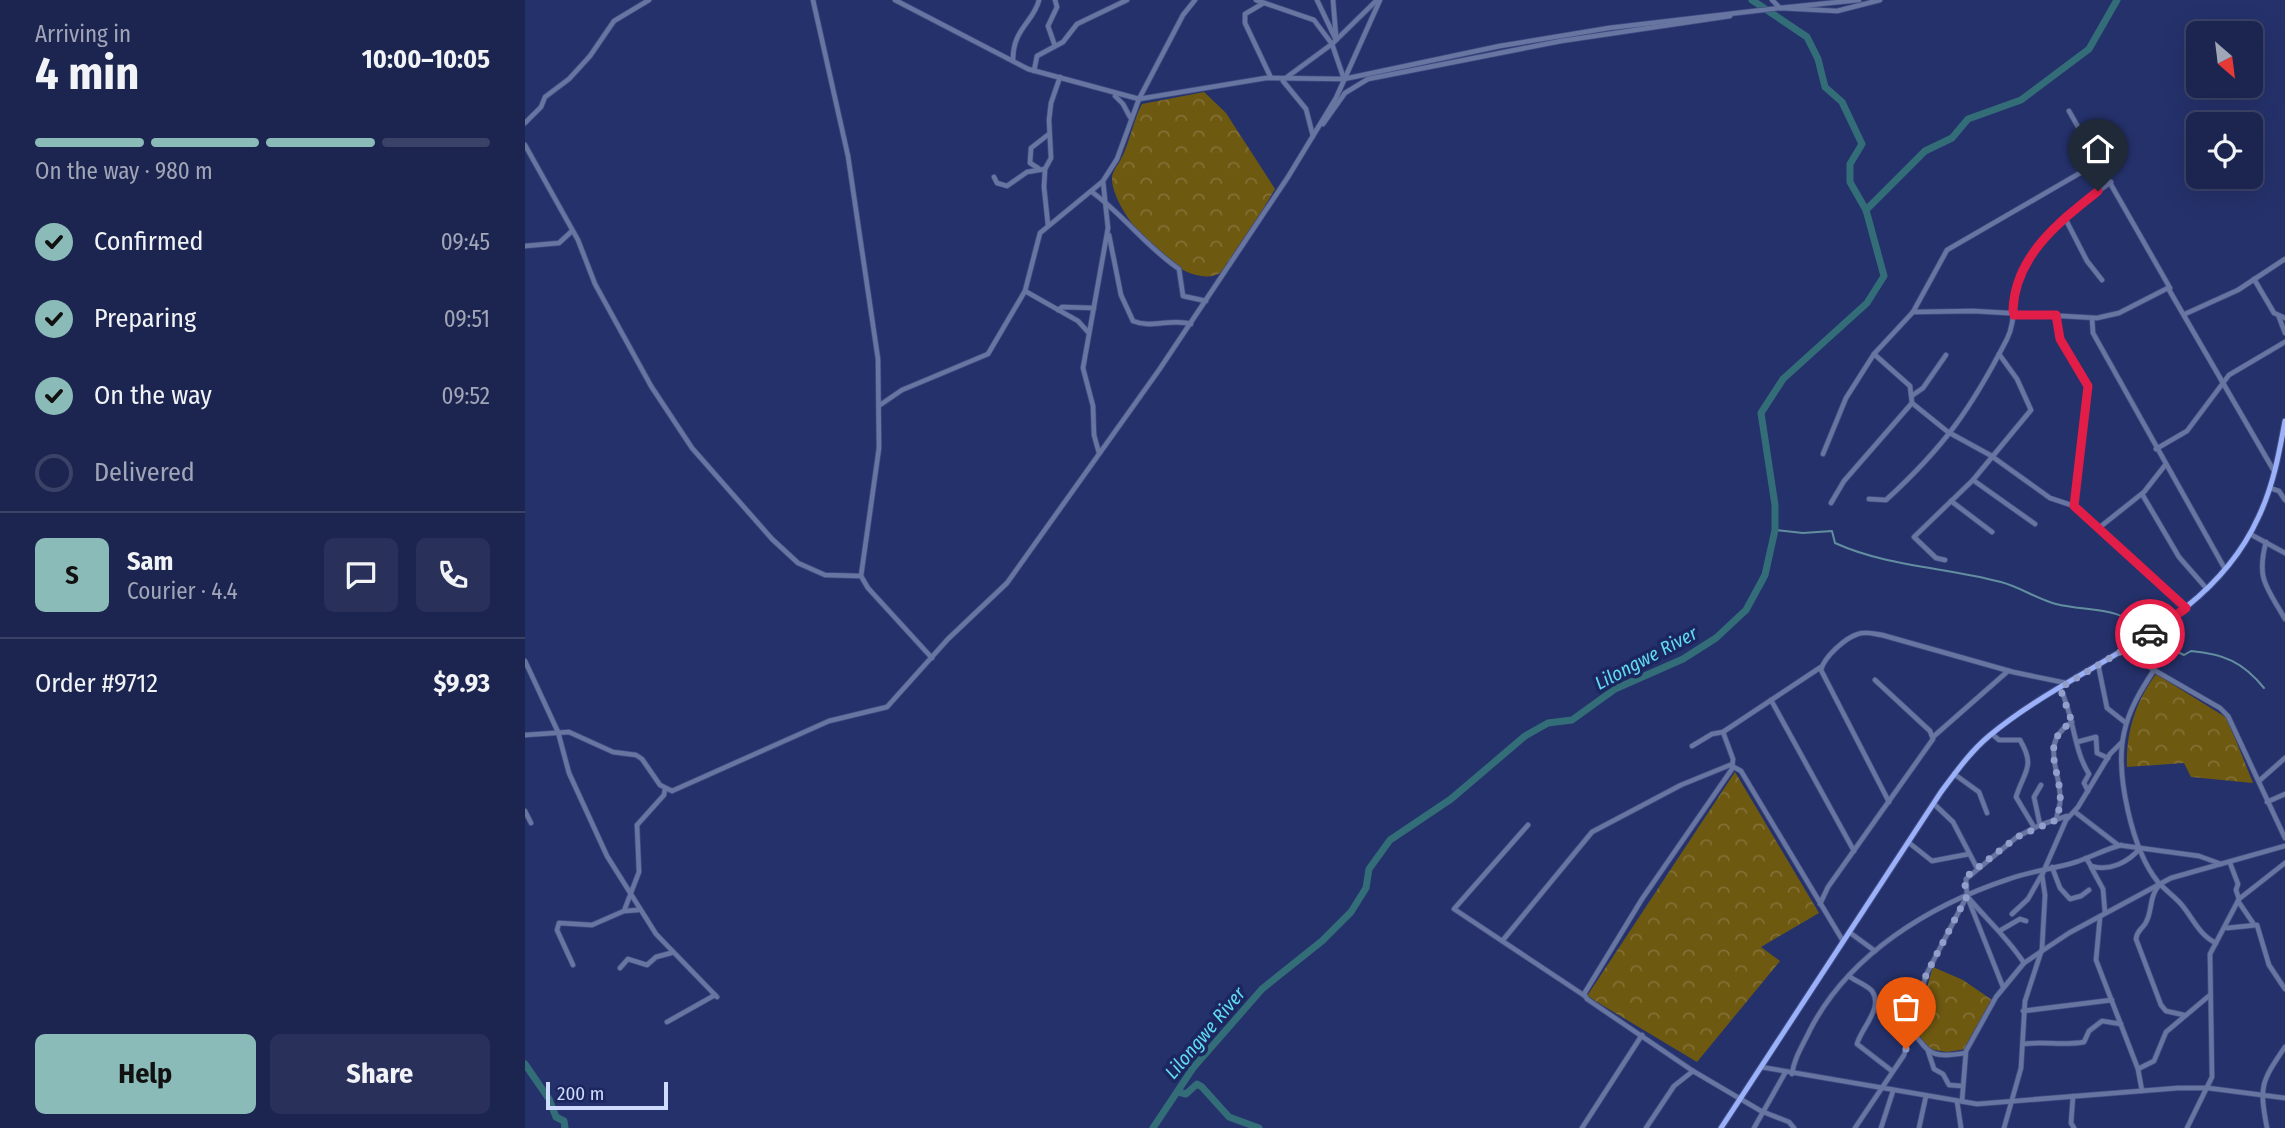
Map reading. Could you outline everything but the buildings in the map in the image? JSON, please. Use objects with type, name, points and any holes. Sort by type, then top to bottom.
[{"type":"main road","points":[[1721,1128],[1954,774],[1992,734],[2186,608],[2225,569],[2250,534],[2270,488],[2282,453],[2285,421]]},
{"type":"street","points":[[525,123],[541,107],[545,97],[569,79],[590,56],[620,15],[649,0]]},
{"type":"street","points":[[813,0],[848,156],[878,359],[879,448],[862,577]]},
{"type":"street","points":[[895,0],[1034,71],[1139,99],[1271,78],[1344,79],[1500,46],[1609,27],[1755,12]]},
{"type":"street","points":[[1013,62],[1019,31],[1036,10],[1039,0]]},
{"type":"street","points":[[1055,0],[1057,7],[1048,26],[1055,46]]},
{"type":"street","points":[[1034,71],[1035,58],[1063,42],[1077,24],[1126,0]]},
{"type":"street","points":[[880,405],[902,390],[988,354],[1025,291],[1038,239],[1048,225],[1103,181],[1117,159],[1139,99],[1183,15],[1195,0]]},
{"type":"street","points":[[1257,0],[1262,4],[1314,20],[1334,42]]},
{"type":"street","points":[[1317,0],[1334,42],[1344,79]]},
{"type":"street","points":[[1332,0],[1334,42]]},
{"type":"street","points":[[1282,80],[1334,42],[1378,0]]},
{"type":"street","points":[[525,735],[558,732],[579,734],[613,752],[639,756],[665,789],[677,790],[829,721],[881,710],[893,702],[932,657],[1007,583],[1191,324],[1317,131],[1344,79],[1378,0]]},
{"type":"street","points":[[1773,0],[1780,8],[1837,11],[1880,0]]},
{"type":"street","points":[[1317,131],[1345,93],[1368,79],[1561,41],[1686,25],[1780,8],[1859,0]]},
{"type":"street","points":[[1262,4],[1245,14],[1245,23],[1271,78]]},
{"type":"street","points":[[994,177],[997,183],[1007,187],[1027,172],[1042,169],[1051,158],[1051,103],[1060,77]]},
{"type":"street","points":[[1282,80],[1306,109],[1314,136]]},
{"type":"street","points":[[1111,93],[1123,104],[1130,121]]},
{"type":"street","points":[[2069,111],[2275,472]]},
{"type":"street","points":[[1042,169],[1030,163],[1031,148],[1049,134]]},
{"type":"street","points":[[525,145],[572,231],[595,284],[651,386],[703,462],[772,539],[798,563],[825,575],[853,574],[862,577],[932,657]]},
{"type":"street","points":[[1823,454],[1843,404],[1874,354],[1913,312],[1937,263],[1951,246],[2099,162]]},
{"type":"street","points":[[1042,169],[1048,225]]},
{"type":"street","points":[[1103,181],[1108,228],[1121,295],[1133,321],[1145,326],[1173,320],[1191,324]]},
{"type":"street","points":[[1869,499],[1886,500],[1951,433],[1975,401],[1999,354],[2014,315],[2020,275],[2042,240],[2111,182]]},
{"type":"street","points":[[1091,192],[1117,209],[1149,248],[1178,269],[1183,296],[1206,301]]},
{"type":"street","points":[[2066,220],[2087,261],[2102,279]]},
{"type":"street","points":[[1099,453],[1094,435],[1093,406],[1083,374],[1108,228]]},
{"type":"street","points":[[525,246],[559,243],[568,238],[572,231]]},
{"type":"street","points":[[2185,314],[2254,279],[2285,259]]},
{"type":"street","points":[[2254,279],[2285,332]]},
{"type":"street","points":[[1913,312],[1973,311],[2092,318],[2119,313],[2166,288],[2171,289]]},
{"type":"street","points":[[1025,291],[1079,321],[1089,332]]},
{"type":"street","points":[[1058,310],[1062,307],[1094,308]]},
{"type":"street","points":[[2056,315],[2060,339],[2088,386],[2074,506]]},
{"type":"street","points":[[2278,317],[2285,318]]},
{"type":"street","points":[[2092,318],[2093,333],[2225,569]]},
{"type":"street","points":[[2156,449],[2186,432],[2224,379],[2285,342]]},
{"type":"street","points":[[1831,503],[1844,481],[1912,403],[1913,395],[1903,378],[1874,354]]},
{"type":"street","points":[[1945,560],[1936,558],[1913,538],[1994,458],[2031,410],[2017,379],[1999,354]]},
{"type":"street","points":[[1913,395],[1923,388],[1946,355]]},
{"type":"street","points":[[1912,403],[1951,433],[1994,458],[2050,498],[2074,506],[2186,608]]},
{"type":"street","points":[[2100,527],[2142,494],[2166,464]]},
{"type":"street","points":[[1973,480],[2035,524]]},
{"type":"street","points":[[2270,488],[2279,491],[2285,500]]},
{"type":"street","points":[[2142,494],[2179,556],[2207,589]]},
{"type":"street","points":[[1951,501],[1992,532]]},
{"type":"street","points":[[2250,534],[2285,553]]},
{"type":"street","points":[[2266,542],[2261,561],[2261,578],[2285,619]]},
{"type":"street","points":[[1692,746],[1723,732],[1821,667],[1849,639],[1865,632],[1975,659],[2008,671],[2067,683]]},
{"type":"street","points":[[2125,649],[2154,670],[2220,708],[2234,725],[2285,838]]},
{"type":"street","points":[[525,661],[558,732],[571,778],[607,856],[639,911],[671,953],[716,996],[667,1022]]},
{"type":"street","points":[[2098,664],[2107,708],[2126,723]]},
{"type":"street","points":[[1821,667],[1889,802]]},
{"type":"street","points":[[2154,670],[2137,696],[2122,742],[2129,817],[2159,884],[2183,906],[2201,933],[2216,943]]},
{"type":"street","points":[[1819,905],[1933,737],[2008,671]]},
{"type":"street","points":[[1875,680],[1933,737]]},
{"type":"street","points":[[2060,688],[2083,764],[2089,774],[2084,783],[2088,791]]},
{"type":"street","points":[[1771,700],[1854,850]]},
{"type":"street","points":[[2056,820],[2060,801],[2054,744],[2058,733],[2072,722]]},
{"type":"street","points":[[1723,732],[1733,765]]},
{"type":"street","points":[[1992,734],[1999,740],[2020,740],[2026,749],[2029,768],[2016,797],[2034,827]]},
{"type":"street","points":[[2077,742],[2096,737],[2097,753],[2108,758]]},
{"type":"street","points":[[2003,987],[1967,896],[1966,879],[2034,827],[2075,812],[2108,758],[2122,742]]},
{"type":"street","points":[[2259,781],[2285,758]]},
{"type":"street","points":[[1585,996],[1584,991],[1642,899],[1733,765]]},
{"type":"street","points":[[1503,940],[1592,832],[1714,769],[1733,765],[1739,768],[1843,941]]},
{"type":"street","points":[[1954,774],[1979,792],[1987,813]]},
{"type":"street","points":[[2041,785],[2034,797],[2041,825]]},
{"type":"street","points":[[624,911],[640,868],[637,825],[664,795],[665,789]]},
{"type":"street","points":[[2267,802],[2285,794]]},
{"type":"street","points":[[1934,804],[1950,818],[1977,868]]},
{"type":"street","points":[[525,811],[531,823]]},
{"type":"street","points":[[2075,812],[2121,845],[2199,856],[2222,864]]},
{"type":"street","points":[[2012,914],[2028,899],[2042,876],[2069,816]]},
{"type":"street","points":[[1528,825],[1454,906],[1457,912],[1503,940],[1693,1071],[1794,1128]]},
{"type":"street","points":[[1908,842],[1932,861],[1970,854]]},
{"type":"street","points":[[1792,1074],[1797,1056],[1817,1018],[1849,976],[1899,931],[1967,896],[2008,879],[2086,858],[2121,845]]},
{"type":"street","points":[[1961,1128],[1960,1101],[1965,1053],[2003,987],[2024,962],[2042,949],[2159,884],[2285,846]]},
{"type":"street","points":[[2091,866],[2105,868],[2119,864],[2141,848]]},
{"type":"street","points":[[2086,858],[2103,889],[2102,915],[2095,954],[2139,1069],[2142,1091]]},
{"type":"street","points":[[2230,863],[2238,884],[2236,890],[2239,900],[2257,925],[2269,965],[2285,989]]},
{"type":"street","points":[[2187,1128],[2208,1088],[2213,1055],[2209,958],[2239,900],[2285,863]]},
{"type":"street","points":[[2052,867],[2060,887],[2070,899],[2075,899],[2089,890]]},
{"type":"street","points":[[2004,1128],[2021,1068],[2023,1011],[2042,949],[2045,895],[2042,876]]},
{"type":"street","points":[[2159,884],[2151,895],[2147,922],[2137,932],[2136,939],[2161,1005],[2166,1010],[2184,1015]]},
{"type":"street","points":[[1967,896],[1988,922],[2001,930],[2024,962]]},
{"type":"street","points":[[1854,1128],[1862,1114],[1883,1090],[1904,1055],[1926,975],[1967,896]]},
{"type":"street","points":[[573,965],[557,929],[559,923],[592,925],[624,911],[639,911]]},
{"type":"street","points":[[2001,930],[2020,919],[2026,921]]},
{"type":"street","points":[[2226,928],[2253,923]]},
{"type":"street","points":[[1849,932],[1875,951]]},
{"type":"street","points":[[620,968],[628,959],[647,965],[656,957],[671,953]]},
{"type":"street","points":[[1849,976],[1872,992],[1875,1001],[1873,1012],[1857,1044],[1892,1072]]},
{"type":"street","points":[[2139,1069],[2154,1061],[2166,1032],[2211,995]]},
{"type":"street","points":[[2023,1011],[2112,1000]]},
{"type":"street","points":[[2022,1044],[2044,1041],[2069,1045],[2084,1042],[2089,1031],[2102,1021],[2122,1024]]},
{"type":"street","points":[[1911,1033],[1928,1051],[1934,1069],[1943,1074],[1949,1085],[1962,1086]]},
{"type":"street","points":[[1582,1128],[1642,1035]]},
{"type":"street","points":[[2267,1128],[2260,1094],[2265,1078],[2285,1047]]},
{"type":"street","points":[[1928,1051],[1947,1056],[1965,1053]]},
{"type":"street","points":[[1761,1067],[1883,1090],[1960,1101],[2010,1102],[2208,1088],[2285,1098]]},
{"type":"street","points":[[1646,1128],[1674,1086],[1693,1071]]},
{"type":"street","points":[[1753,1128],[1785,1073]]},
{"type":"street","points":[[1881,1128],[1893,1091]]},
{"type":"street","points":[[1919,1128],[1926,1096]]},
{"type":"street","points":[[2071,1126],[2073,1096]]},
{"type":"green space","points":[[1204,92],[1226,113],[1275,189],[1228,266],[1223,271],[1208,276],[1190,273],[1154,248],[1124,211],[1115,193],[1112,178],[1142,104]]},
{"type":"green space","points":[[2156,674],[2227,718],[2253,783],[2191,777],[2184,763],[2127,767],[2133,718],[2142,696]]},
{"type":"green space","points":[[1735,772],[1819,913],[1761,947],[1780,961],[1697,1062],[1587,996]]},
{"type":"green space","points":[[1933,967],[1963,980],[1992,1000],[1966,1049],[1947,1052],[1929,1049],[1914,1029]]},
{"type":"waterway","points":[[1752,0],[1807,37],[1818,59],[1825,87],[1842,102],[1862,144],[1850,164],[1850,182],[1866,210]]},
{"type":"waterway","name":"Lilongwe River","points":[[1153,1128],[1193,1068],[1262,989],[1322,941],[1351,912],[1366,888],[1369,869],[1390,840],[1451,799],[1525,736],[1548,723],[1572,720],[1615,689],[1683,659],[1716,638],[1746,610],[1765,575],[1775,530],[1775,505],[1761,413],[1783,379],[1867,303],[1884,276],[1866,210],[1925,151],[1952,138],[1968,119],[2021,100],[2089,49],[2117,0]]},
{"type":"waterway","points":[[1775,530],[1803,533],[1832,531],[1835,543],[1855,551],[1896,562],[2001,582],[2056,604],[2114,613],[2135,623],[2145,632]]},
{"type":"waterway","points":[[2151,639],[2184,655],[2191,651],[2223,657],[2248,672],[2264,688]]},
{"type":"waterway","points":[[525,1064],[549,1099],[556,1117],[564,1121],[565,1128]]},
{"type":"waterway","points":[[1178,1092],[1186,1094],[1197,1084],[1229,1117],[1259,1128]]},
{"type":"way so far","points":[[1906,1049],[1926,975],[1967,896],[1967,876],[2017,837],[2034,827],[2056,820],[2060,801],[2054,766],[2054,744],[2058,733],[2072,722],[2067,701],[2060,688],[2150,634]]},
{"type":"route","points":[[2098,191],[2042,240],[2020,275],[2013,310],[2014,315],[2056,315],[2060,339],[2088,386],[2074,506],[2186,608],[2150,634]]}]
